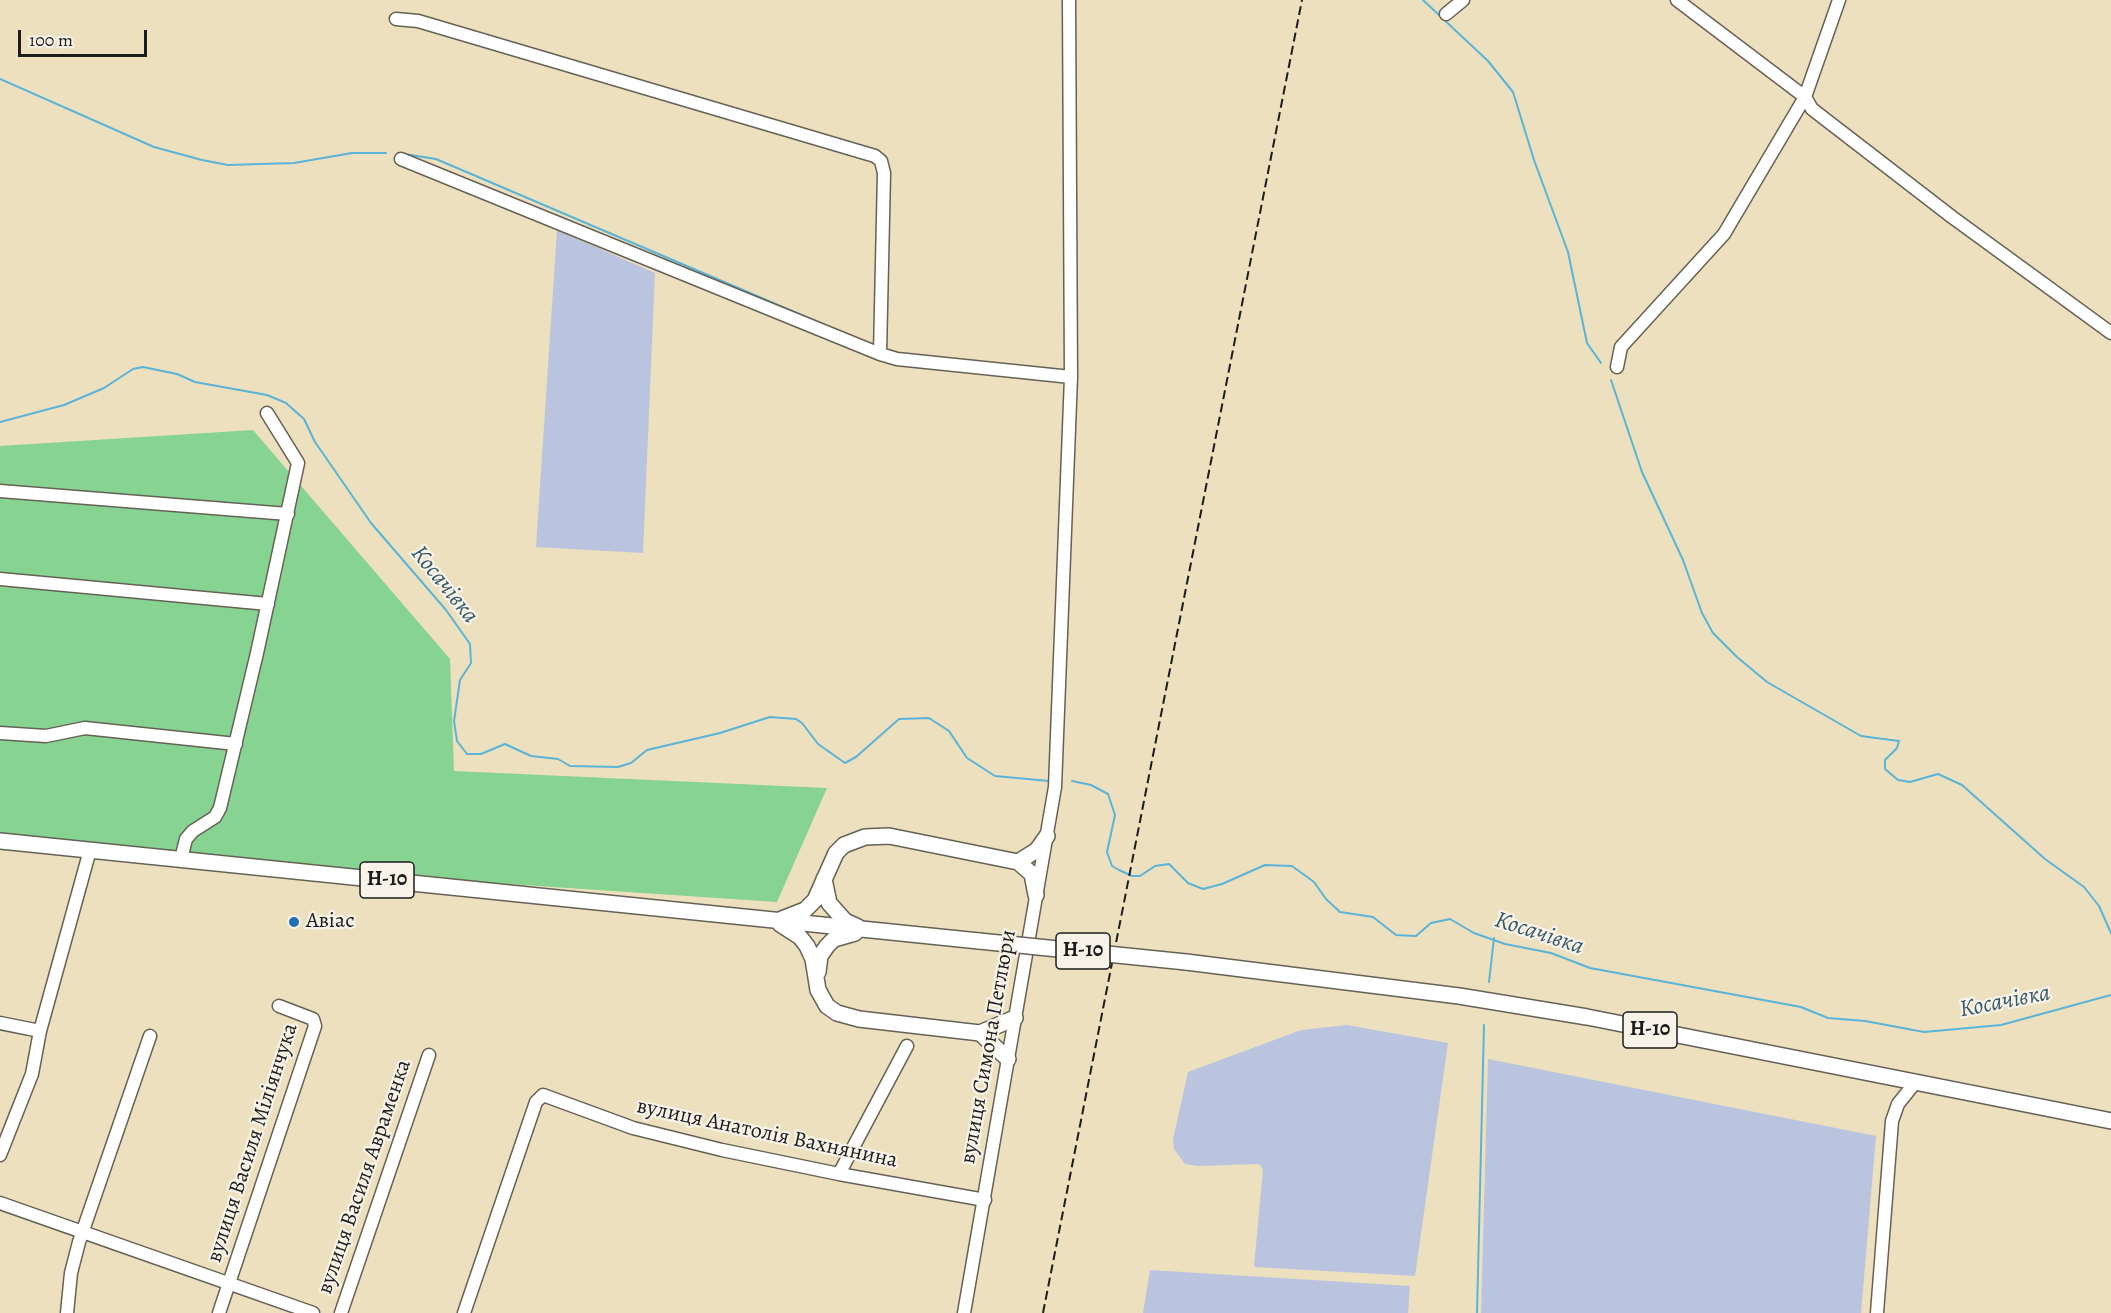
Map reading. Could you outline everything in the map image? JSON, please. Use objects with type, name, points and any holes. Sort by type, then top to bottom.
[{"type":"main road","points":[[773,921],[805,910],[815,900],[836,853],[844,845],[854,839],[874,836],[1018,862],[1032,874],[1036,895]]},
{"type":"main road","points":[[1018,862],[1037,850],[1047,836]]},
{"type":"main road","name":"Н-10","points":[[0,841],[1186,962],[1459,996],[1587,1017],[1914,1084],[2111,1121]]},
{"type":"main road","points":[[824,879],[829,903],[836,913],[845,921],[865,931]]},
{"type":"main road","points":[[773,921],[794,932],[807,946],[813,959],[818,990],[827,1006],[848,1016],[980,1033],[1015,1018]]},
{"type":"main road","points":[[818,990],[820,956],[827,946],[845,935],[865,931]]},
{"type":"main road","points":[[980,1033],[1008,1059]]},
{"type":"street","name":"вулиця Симона Петлюри","points":[[964,1313],[1055,787],[1071,377],[1069,0]]},
{"type":"street","points":[[1446,14],[1463,0]]},
{"type":"street","points":[[1677,0],[1805,97],[1820,118],[2111,333]]},
{"type":"street","points":[[1617,367],[1621,347],[1724,234],[1805,97],[1839,0]]},
{"type":"street","points":[[396,19],[429,24],[876,156],[881,161],[884,173],[880,354]]},
{"type":"street","points":[[401,159],[880,354],[897,359],[1071,377]]},
{"type":"street","points":[[181,859],[186,839],[215,817],[220,807],[268,604],[298,463],[267,413]]},
{"type":"street","points":[[0,491],[288,514]]},
{"type":"street","points":[[0,579],[268,604]]},
{"type":"street","points":[[0,733],[46,736],[85,728],[236,744]]},
{"type":"street","points":[[0,1155],[32,1074],[40,1031],[90,850]]},
{"type":"street","name":"вулиця Василя Міліянчука","points":[[219,1313],[231,1283],[315,1024],[313,1019],[279,1006]]},
{"type":"street","points":[[0,1023],[40,1031]]},
{"type":"street","points":[[67,1313],[71,1273],[83,1231],[150,1036]]},
{"type":"street","points":[[839,1174],[907,1046]]},
{"type":"street","name":"вулиця Василя Авраменка","points":[[341,1313],[429,1055]]},
{"type":"street","points":[[1877,1313],[1892,1120],[1898,1104],[1914,1084]]},
{"type":"street","name":"вулиця Анатолія Вахнянина","points":[[464,1313],[536,1102],[543,1095],[633,1128],[839,1174],[985,1200]]},
{"type":"street","points":[[0,1203],[313,1313]]},
{"type":"shaded area","points":[[557,230],[655,273],[643,553],[536,547]]},
{"type":"shaded area","points":[[1347,1025],[1448,1043],[1415,1276],[1254,1267],[1263,1169],[1259,1164],[1197,1166],[1185,1164],[1174,1149],[1173,1139],[1188,1072],[1301,1030]]},
{"type":"shaded area","points":[[1488,1059],[1876,1136],[1861,1313],[1481,1313]]},
{"type":"shaded area","points":[[1150,1270],[1410,1286],[1408,1313],[1143,1313]]},
{"type":"green space","points":[[253,430],[450,659],[454,771],[827,788],[777,902],[0,850],[0,446]]},
{"type":"waterway","points":[[1423,0],[1488,61],[1513,92],[1534,160],[1568,252],[1587,343],[1601,363]]},
{"type":"waterway","points":[[0,79],[154,147],[228,165],[294,163],[352,153],[386,153]]},
{"type":"waterway","points":[[398,153],[436,159],[839,331]]},
{"type":"waterway","name":"Косачівка","points":[[0,422],[64,405],[104,388],[133,369],[143,367],[177,374],[195,382],[267,395],[286,403],[304,419],[315,442],[371,523],[446,610],[470,644],[471,663],[460,680],[454,721],[457,741],[467,754],[481,754],[505,744],[531,756],[558,759],[570,766],[618,767],[631,763],[647,750],[720,733],[770,717],[796,719],[802,723],[818,744],[845,763],[856,757],[899,719],[929,718],[949,731],[967,758],[995,776],[1049,781]]},
{"type":"waterway","points":[[1611,380],[1642,472],[1683,560],[1702,613],[1713,633],[1767,682],[1861,736],[1899,741],[1897,748],[1885,760],[1885,769],[1898,780],[1910,782],[1938,774],[1962,785],[2045,859],[2084,887],[2099,906],[2111,933]]},
{"type":"waterway","name":"Косачівка","points":[[1072,781],[1091,785],[1108,794],[1115,815],[1107,852],[1112,866],[1119,870],[1132,876],[1140,876],[1155,866],[1169,864],[1188,883],[1203,889],[1222,884],[1265,865],[1292,866],[1314,882],[1326,899],[1340,912],[1373,917],[1396,935],[1416,936],[1431,923],[1450,919],[1474,933],[1505,944],[1551,953],[1590,968],[1801,1007],[1828,1018],[1865,1021],[1924,1032],[2001,1025],[2111,995]]},
{"type":"waterway","points":[[1489,982],[1494,938]]},
{"type":"waterway","points":[[1477,1313],[1484,1025]]},
{"type":"railway","points":[[1043,1313],[1302,0]]},
{"type":"place","name":"Авіас","points":[[294,922]]}]
